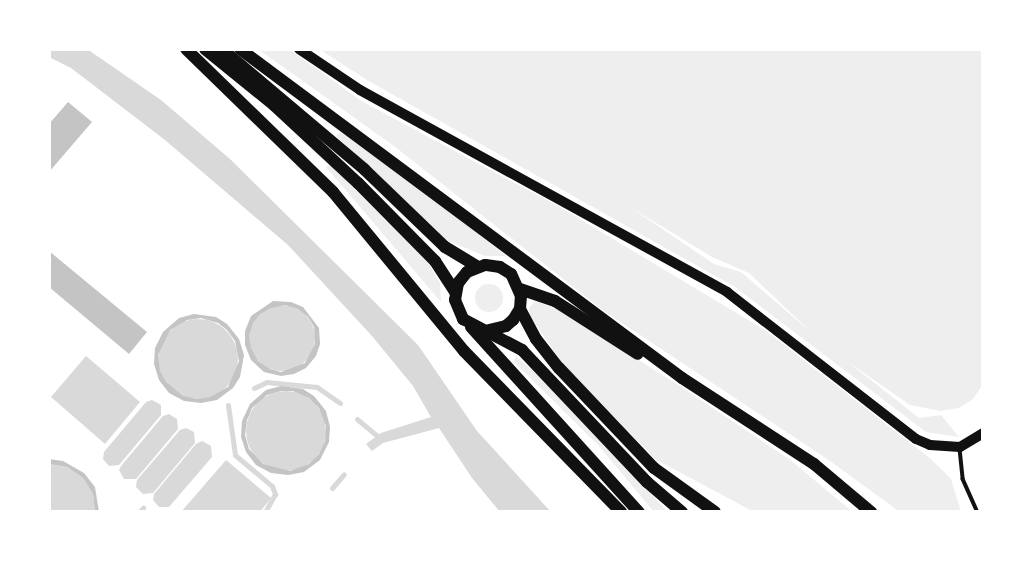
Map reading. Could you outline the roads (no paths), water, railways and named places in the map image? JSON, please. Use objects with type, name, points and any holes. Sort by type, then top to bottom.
[{"type":"main road","points":[[186,49],[332,192],[472,360],[621,512]]},
{"type":"main road","points":[[205,49],[332,157],[436,261],[456,292],[459,313],[639,512]]},
{"type":"main road","points":[[222,49],[365,170],[446,247],[477,266]]},
{"type":"main road","points":[[240,49],[682,378]]},
{"type":"main road","points":[[456,292],[461,278],[477,266],[492,265],[506,270],[516,279],[520,289],[520,309],[536,339],[559,368],[654,468],[715,512]]},
{"type":"main road","points":[[520,289],[548,297],[682,378],[795,452],[871,512]]},
{"type":"main road","points":[[489,331],[506,326],[520,309]]},
{"type":"main road","points":[[469,324],[514,344],[531,359],[647,482],[682,512]]},
{"type":"street","points":[[299,49],[339,78],[727,292],[916,439],[930,445],[960,447],[983,433]]},
{"type":"lane","points":[[960,447],[963,479],[978,512]]},
{"type":"waterway","points":[[254,388],[267,382],[317,387],[340,403]]},
{"type":"waterway","points":[[228,405],[235,455],[272,486],[275,494],[265,512]]},
{"type":"waterway","points":[[357,419],[381,439]]},
{"type":"waterway","points":[[332,488],[344,474]]},
{"type":"waterway","points":[[139,512],[143,508]]}]
